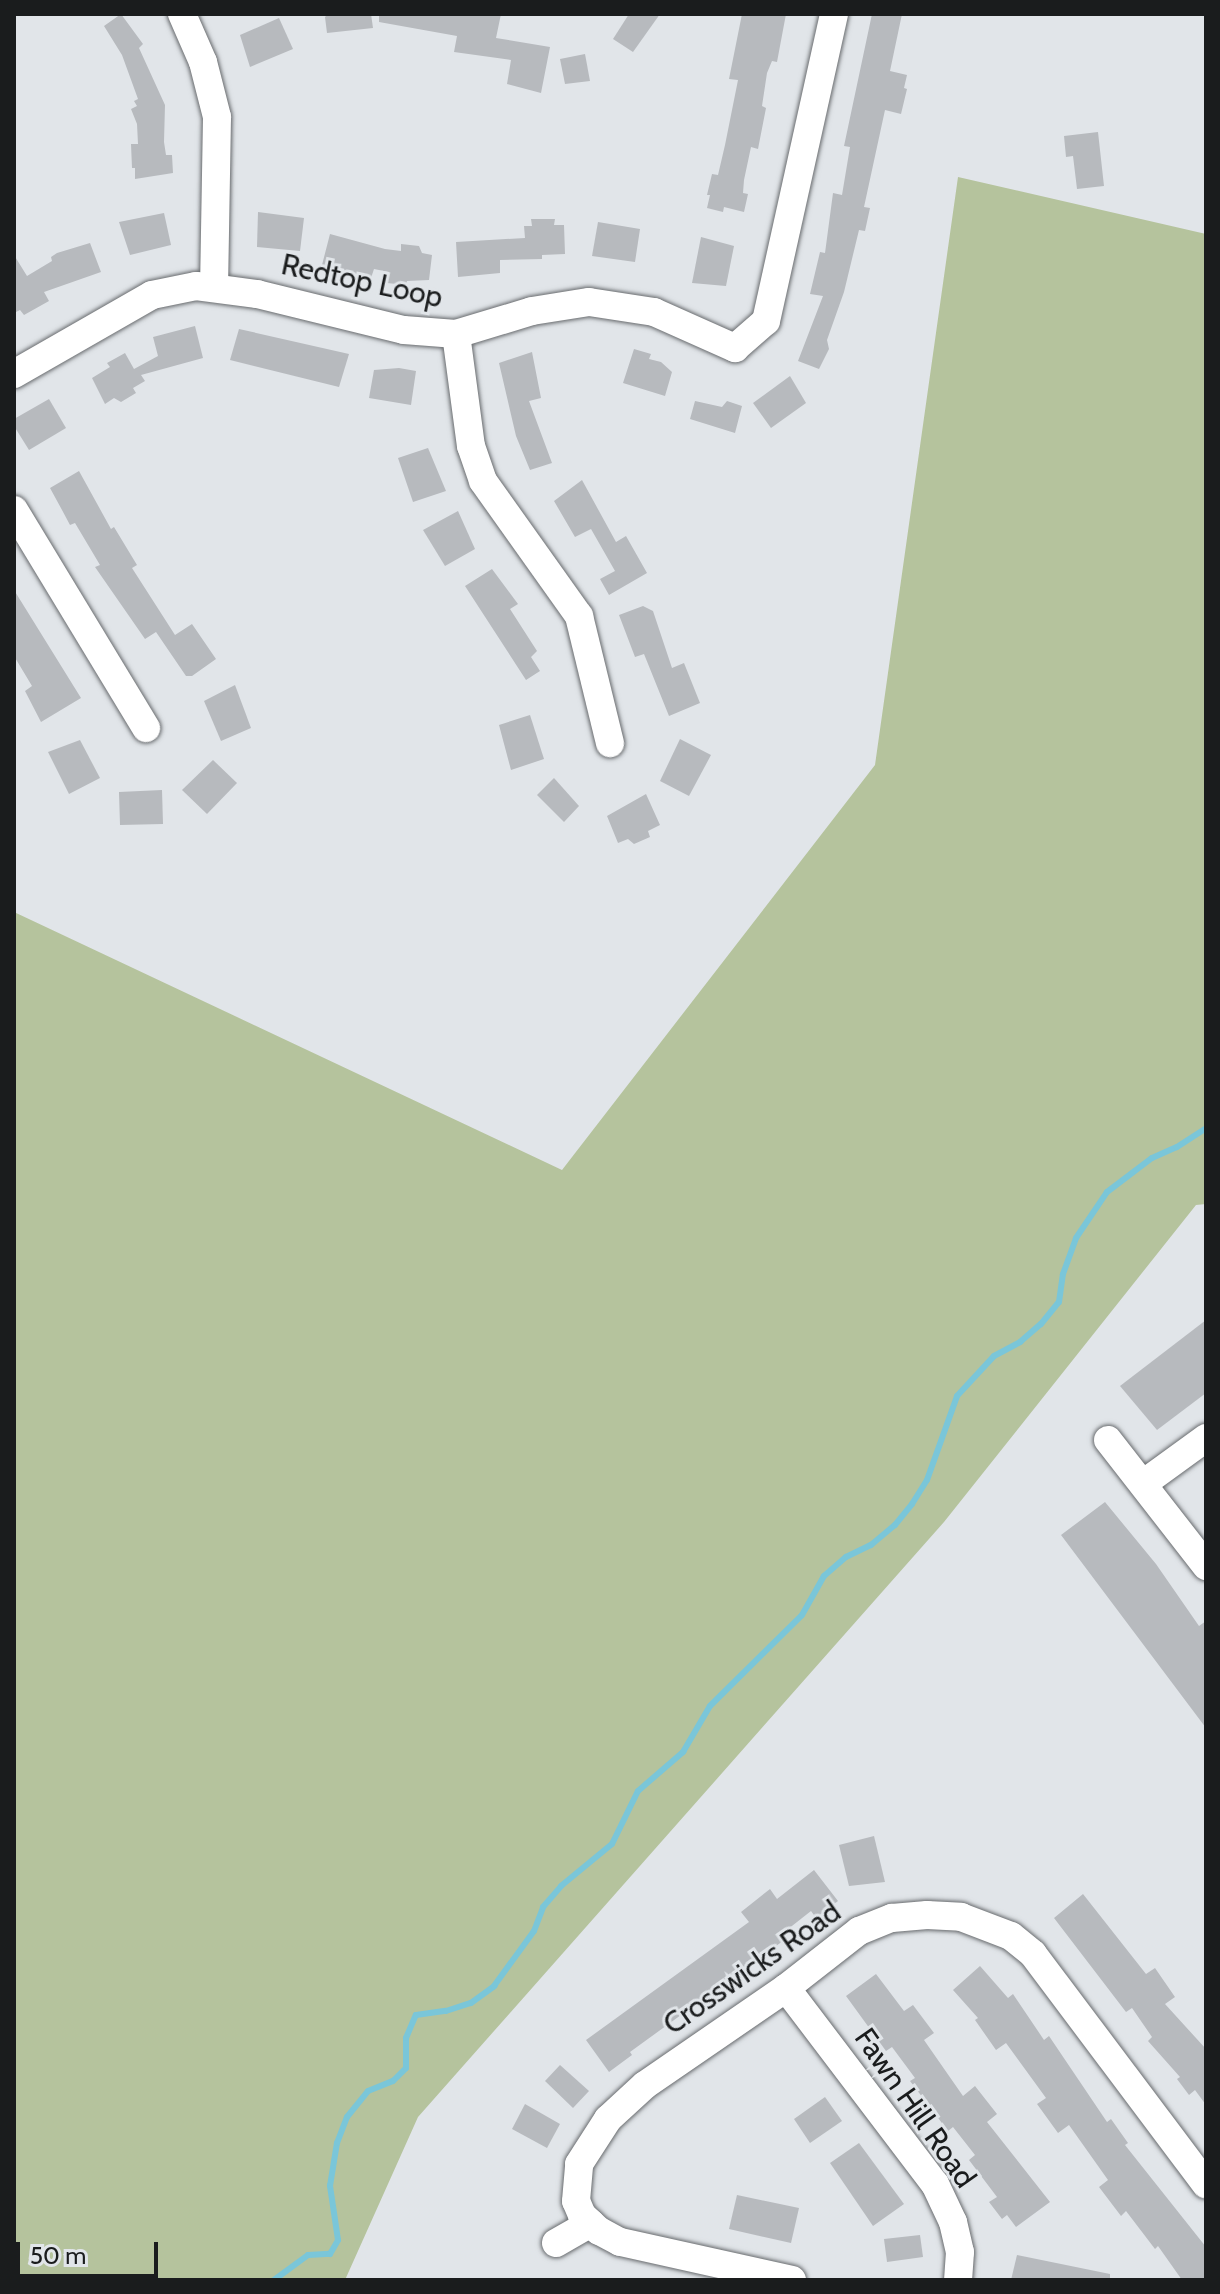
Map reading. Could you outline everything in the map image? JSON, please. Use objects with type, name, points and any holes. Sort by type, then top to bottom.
[{"type":"street","name":"Redtop Loop","points":[[14,374],[152,295],[196,286],[257,294],[404,330],[456,334],[532,311],[589,302],[654,312],[735,348],[766,321],[834,14]]},
{"type":"street","points":[[187,16],[217,117],[214,288]]},
{"type":"street","points":[[456,334],[471,446],[483,481],[579,616],[610,743]]},
{"type":"street","points":[[14,510],[146,728]]},
{"type":"street","points":[[1144,1483],[1206,1438]]},
{"type":"street","points":[[1108,1440],[1206,1566]]},
{"type":"street","name":"Crosswicks Road","points":[[591,2223],[576,2201],[579,2164],[608,2119],[645,2085],[786,1988],[859,1931],[892,1918],[927,1915],[961,1917],[1011,1936],[1056,1981],[1206,2184]]},
{"type":"street","name":"Fawn Hill Road","points":[[786,1988],[935,2184],[953,2222],[960,2252],[958,2280]]},
{"type":"street","points":[[556,2243],[591,2223],[620,2242],[792,2280]]},
{"type":"green space","points":[[958,177],[1206,234],[1206,1204],[1196,1205],[944,1522],[418,2117],[345,2280],[14,2280],[14,912],[562,1170],[875,765]]},
{"type":"building","points":[[121,14],[143,44],[139,48],[165,105],[164,142],[166,155],[172,155],[173,173],[135,179],[131,144],[138,144],[137,124],[131,109],[137,106],[134,101],[138,99],[122,55],[104,26]]},
{"type":"building","points":[[328,14],[371,14],[373,28],[327,33],[325,17]]},
{"type":"building","points":[[379,14],[501,14],[496,38],[550,47],[541,93],[507,84],[511,60],[454,52],[457,36],[379,22]]},
{"type":"building","points":[[629,14],[660,14],[633,52],[613,39]]},
{"type":"building","points":[[742,14],[786,14],[777,62],[772,61],[767,73],[762,106],[766,108],[758,149],[751,147],[744,180],[743,193],[748,194],[744,212],[724,207],[723,212],[707,208],[710,195],[707,195],[712,174],[718,175],[738,80],[729,79]]},
{"type":"building","points":[[872,14],[902,14],[890,71],[907,75],[904,88],[907,89],[901,114],[885,110],[864,207],[870,208],[865,231],[859,230],[844,292],[827,340],[829,349],[819,369],[798,361],[823,296],[810,294],[820,252],[825,253],[833,193],[842,195],[850,147],[844,146]]},
{"type":"building","points":[[279,18],[293,49],[250,67],[240,35]]},
{"type":"building","points":[[585,54],[590,81],[565,84],[560,59]]},
{"type":"building","points":[[1098,132],[1104,186],[1077,189],[1073,156],[1066,157],[1064,136]]},
{"type":"building","points":[[258,212],[304,218],[300,251],[257,247]]},
{"type":"building","points":[[164,213],[171,245],[130,255],[119,222]]},
{"type":"building","points":[[531,219],[555,219],[554,225],[564,225],[565,254],[542,255],[542,259],[500,260],[500,273],[458,277],[456,242],[525,238],[524,226],[532,226]]},
{"type":"building","points":[[598,222],[640,229],[635,262],[592,256]]},
{"type":"building","points":[[330,234],[385,249],[401,251],[401,244],[419,246],[422,253],[432,255],[429,280],[407,281],[406,285],[387,283],[389,272],[374,269],[371,278],[322,265]]},
{"type":"building","points":[[701,237],[734,246],[726,286],[692,283]]},
{"type":"building","points":[[90,243],[101,272],[44,292],[49,301],[24,315],[20,310],[14,313],[14,255],[27,276],[52,261],[51,257],[57,253]]},
{"type":"building","points":[[195,326],[203,358],[141,375],[145,381],[133,388],[136,393],[121,402],[114,398],[105,404],[92,378],[110,367],[107,363],[125,353],[134,369],[158,356],[153,337]]},
{"type":"building","points":[[239,329],[349,354],[339,387],[230,360]]},
{"type":"building","points":[[634,349],[651,354],[649,359],[661,362],[672,372],[665,396],[623,383]]},
{"type":"building","points":[[532,352],[541,398],[529,401],[552,463],[530,470],[516,436],[499,363]]},
{"type":"building","points":[[399,368],[416,371],[411,405],[369,398],[374,370]]},
{"type":"building","points":[[790,376],[806,403],[771,428],[753,403]]},
{"type":"building","points":[[49,399],[66,428],[29,450],[14,426],[14,419]]},
{"type":"building","points":[[695,401],[722,407],[727,401],[742,406],[735,433],[690,419]]},
{"type":"building","points":[[428,448],[446,491],[413,502],[398,458]]},
{"type":"building","points":[[79,471],[111,529],[114,527],[137,565],[132,568],[175,635],[192,624],[216,659],[192,676],[186,676],[156,632],[145,639],[95,567],[100,565],[75,523],[70,525],[50,488]]},
{"type":"building","points":[[582,480],[616,542],[626,536],[647,573],[609,595],[600,579],[615,571],[591,529],[575,537],[554,501]]},
{"type":"building","points":[[458,511],[475,549],[445,566],[423,530]]},
{"type":"building","points":[[492,569],[518,604],[510,609],[537,651],[531,657],[540,671],[526,680],[465,586]]},
{"type":"building","points":[[14,590],[81,698],[41,722],[25,691],[32,686],[14,656]]},
{"type":"building","points":[[643,606],[653,611],[672,668],[684,663],[700,703],[669,716],[644,654],[635,657],[619,615]]},
{"type":"building","points":[[235,685],[251,728],[221,741],[204,701]]},
{"type":"building","points":[[530,715],[544,759],[511,770],[499,725]]},
{"type":"building","points":[[680,739],[711,755],[689,796],[660,781]]},
{"type":"building","points":[[80,740],[100,778],[69,794],[48,752]]},
{"type":"building","points":[[213,760],[237,783],[207,814],[182,790]]},
{"type":"building","points":[[554,778],[579,806],[564,822],[537,795]]},
{"type":"building","points":[[162,790],[163,824],[120,825],[119,792]]},
{"type":"building","points":[[646,794],[660,825],[648,831],[650,837],[634,844],[628,839],[618,843],[607,816]]},
{"type":"building","points":[[1206,1320],[1206,1393],[1157,1430],[1120,1386]]},
{"type":"building","points":[[1105,1502],[1156,1564],[1199,1626],[1206,1621],[1206,1728],[1061,1535]]},
{"type":"building","points":[[874,1836],[885,1882],[849,1886],[839,1845]]},
{"type":"building","points":[[814,1870],[838,1901],[816,1918],[811,1911],[783,1933],[787,1938],[630,2052],[632,2055],[609,2072],[586,2040],[749,1922],[741,1912],[770,1889],[777,1899]]},
{"type":"building","points":[[1083,1894],[1146,1974],[1155,1968],[1175,1997],[1165,2004],[1206,2049],[1206,2105],[1195,2090],[1189,2095],[1177,2079],[1180,2077],[1148,2041],[1152,2037],[1132,2008],[1126,2012],[1054,1918]]},
{"type":"building","points":[[980,1966],[1008,1998],[1013,1994],[1044,2040],[1049,2036],[1107,2122],[1111,2119],[1128,2143],[1125,2145],[1206,2247],[1206,2280],[1182,2280],[1158,2246],[1155,2249],[1126,2211],[1121,2216],[1099,2187],[1108,2180],[1069,2125],[1058,2133],[1037,2104],[1046,2098],[1006,2043],[996,2050],[975,2020],[978,2018],[953,1990]]},
{"type":"building","points":[[876,1974],[904,2011],[913,2005],[934,2033],[924,2040],[963,2096],[975,2086],[997,2114],[987,2122],[1050,2202],[1016,2227],[1007,2215],[1002,2219],[989,2202],[997,2197],[969,2160],[975,2155],[953,2127],[948,2131],[910,2081],[915,2078],[892,2047],[886,2051],[846,1996]]},
{"type":"building","points":[[560,2065],[589,2091],[573,2108],[545,2081]]},
{"type":"building","points":[[825,2097],[842,2121],[810,2143],[794,2119]]},
{"type":"building","points":[[525,2104],[560,2124],[547,2148],[512,2129]]},
{"type":"building","points":[[859,2143],[904,2204],[873,2226],[830,2163]]},
{"type":"building","points":[[737,2195],[799,2208],[791,2243],[729,2229]]},
{"type":"building","points":[[920,2235],[923,2257],[887,2262],[884,2239]]},
{"type":"building","points":[[1017,2255],[1110,2274],[1110,2280],[1011,2280]]},
{"type":"waterway","points":[[274,2280],[308,2255],[330,2254],[338,2240],[330,2186],[337,2143],[347,2117],[368,2091],[393,2081],[406,2068],[406,2038],[416,2015],[446,2011],[471,2003],[494,1986],[534,1931],[543,1907],[561,1886],[612,1844],[638,1791],[683,1752],[710,1706],[802,1615],[824,1576],[846,1557],[871,1545],[895,1525],[912,1504],[927,1480],[957,1396],[994,1356],[1020,1342],[1041,1324],[1059,1302],[1063,1274],[1076,1238],[1107,1192],[1152,1158],[1177,1147],[1206,1128]]}]
